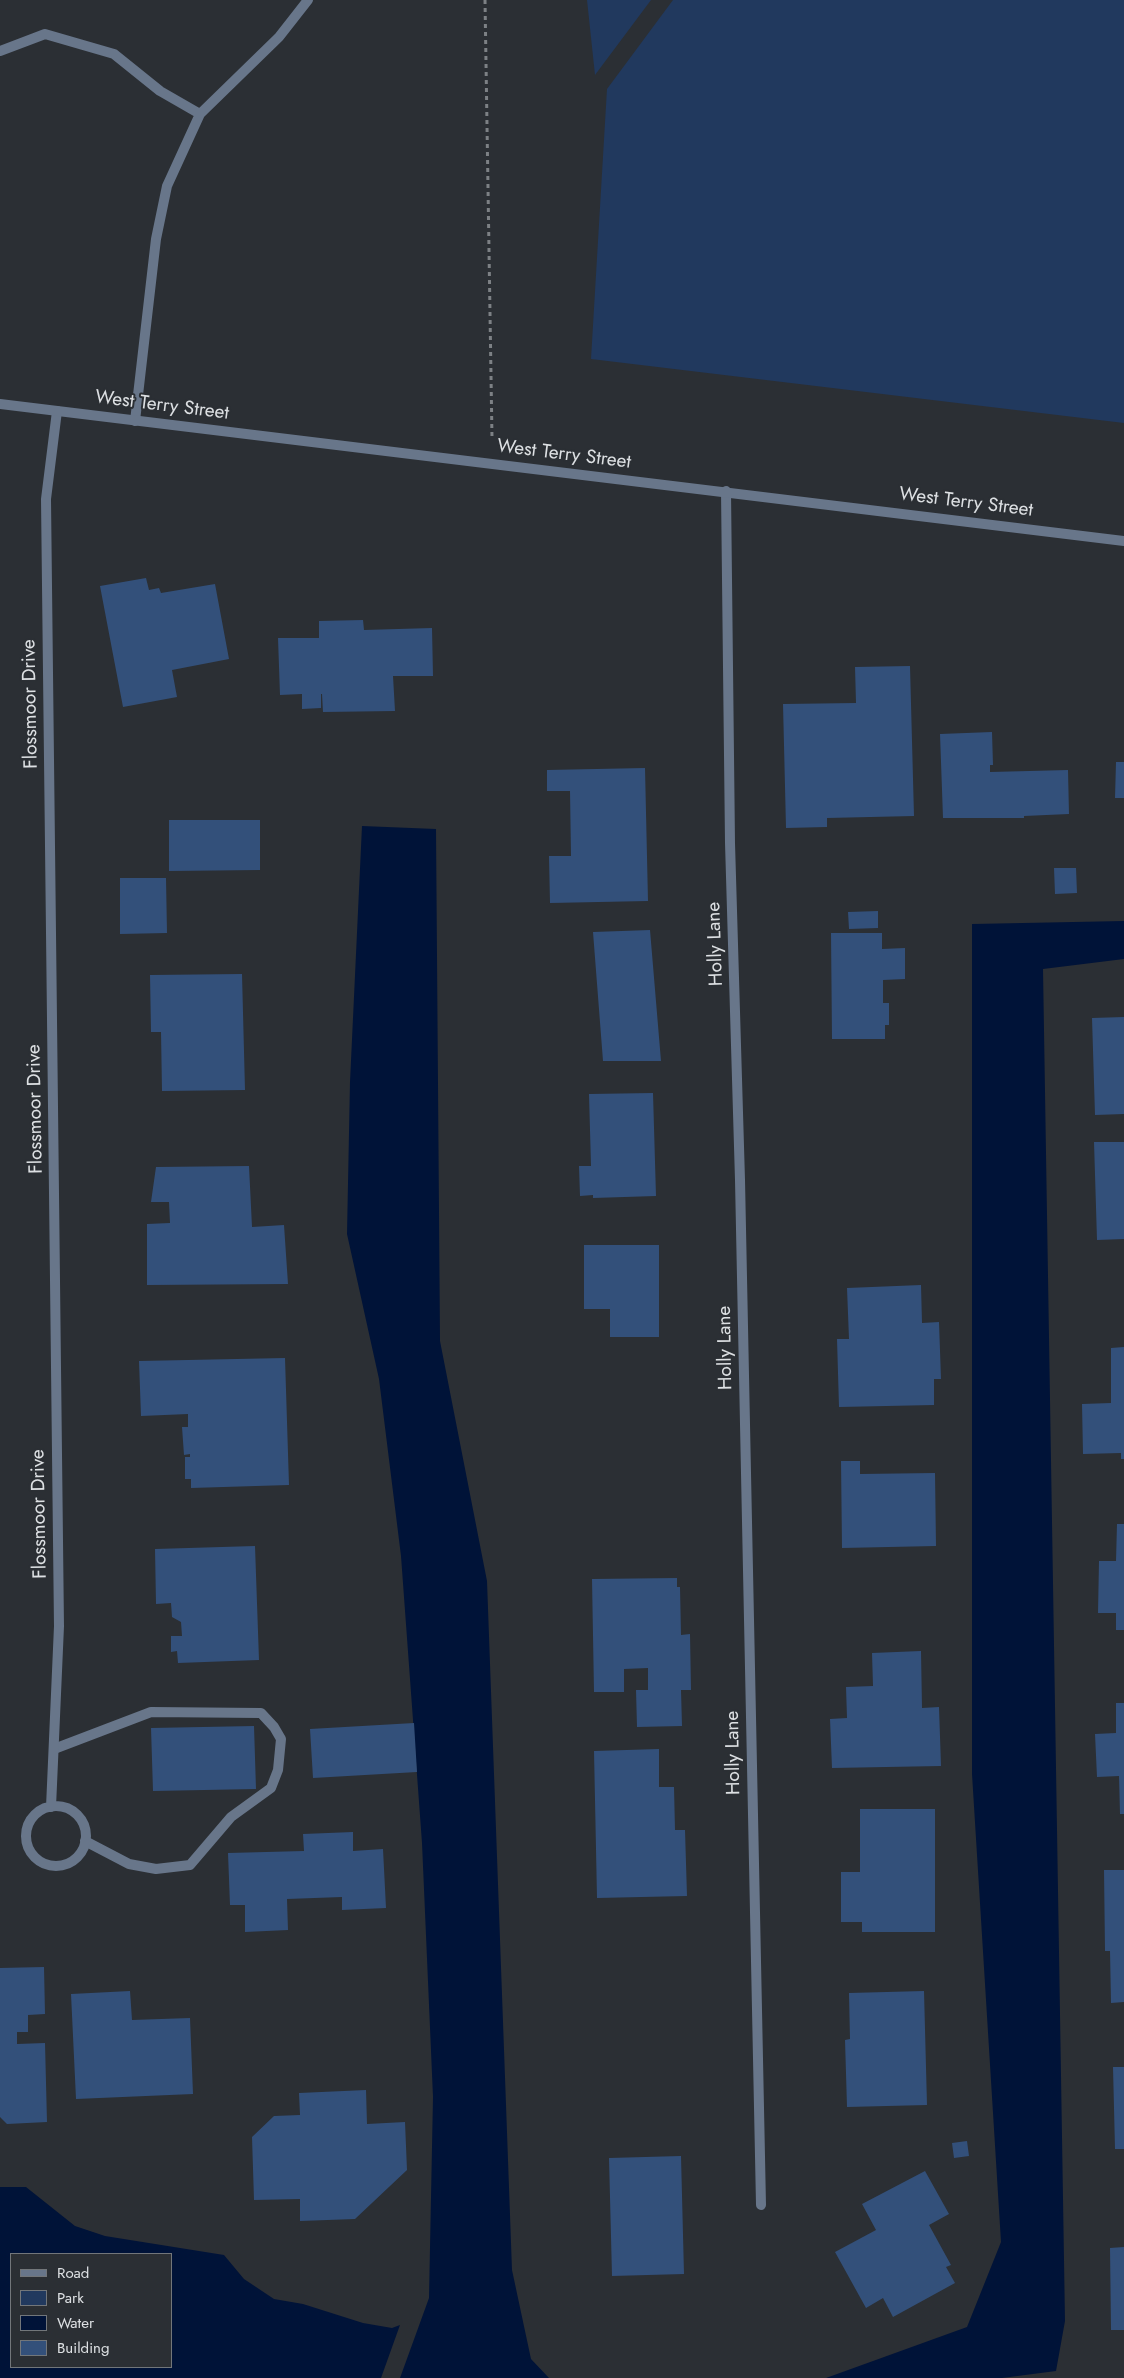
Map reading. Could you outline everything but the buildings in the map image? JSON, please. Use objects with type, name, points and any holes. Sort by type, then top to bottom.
[{"type":"street","points":[[134,421],[156,239],[167,186],[200,114],[279,37],[308,0]]},
{"type":"street","points":[[0,51],[45,34],[114,54],[160,91],[200,114]]},
{"type":"street","name":"West Terry Street","points":[[0,404],[1124,541]]},
{"type":"street","name":"Flossmoor Drive","points":[[51,1807],[59,1626],[46,499],[58,411]]},
{"type":"street","name":"Holly Lane","points":[[726,491],[730,843],[740,1180],[761,2205]]},
{"type":"street","points":[[54,1749],[150,1712],[261,1712],[274,1727],[281,1739],[278,1770],[271,1788],[231,1817],[190,1865],[156,1869],[129,1864],[85,1841]]},
{"type":"street","points":[[51,1807],[70,1810],[77,1816],[83,1823],[85,1841],[79,1855],[69,1864],[49,1866],[40,1862],[32,1855],[26,1836],[28,1825],[42,1810],[51,1807]]},
{"type":"path","points":[[485,0],[492,464]]},
{"type":"green space","points":[[587,0],[651,0],[595,75]]},
{"type":"green space","points":[[673,0],[1124,0],[1124,423],[591,359],[607,89]]},
{"type":"water","points":[[362,826],[436,829],[440,1341],[487,1581],[512,2270],[531,2359],[549,2378],[400,2378],[429,2298],[433,2097],[422,1843],[401,1556],[379,1379],[347,1234],[350,1082]]},
{"type":"water","points":[[1124,921],[1124,959],[1043,969],[1065,2321],[1056,2371],[1002,2378],[826,2378],[967,2327],[1001,2242],[972,1774],[972,924]]},
{"type":"water","points":[[0,2187],[26,2187],[75,2226],[105,2236],[224,2255],[244,2279],[274,2299],[303,2304],[363,2323],[392,2328],[400,2325],[381,2378],[0,2378]]}]
